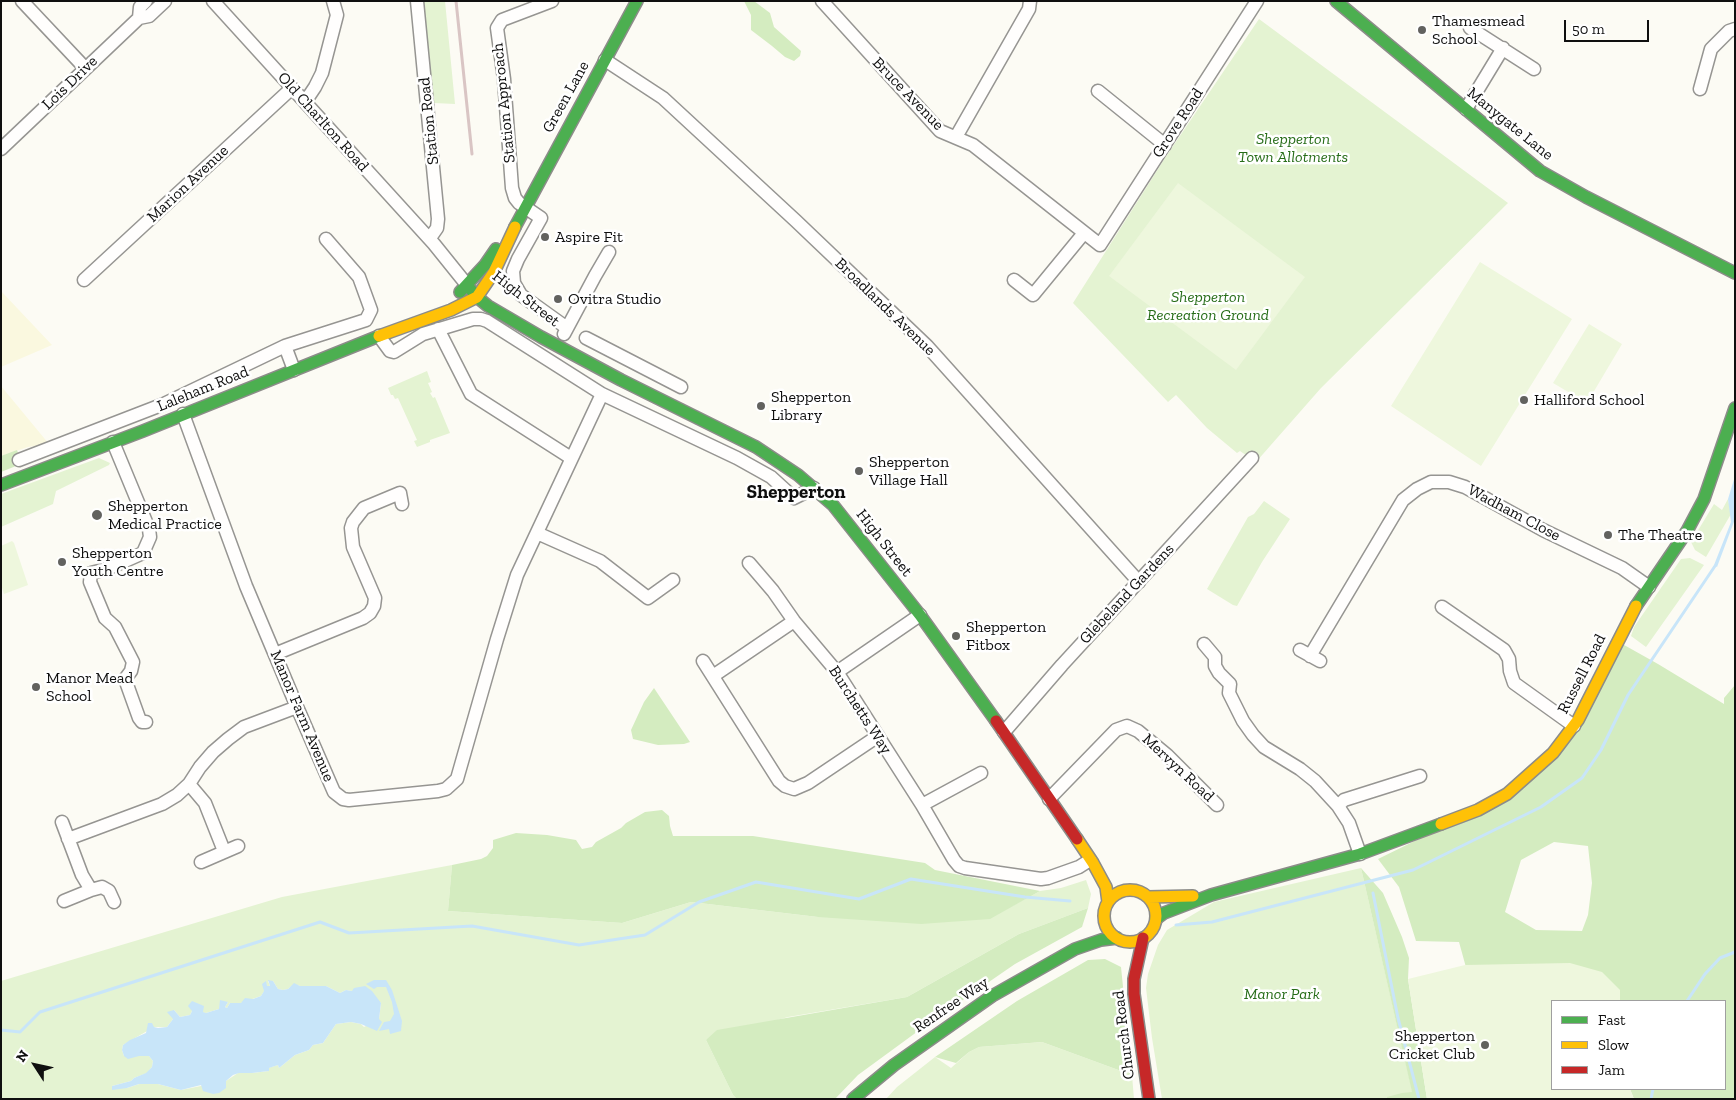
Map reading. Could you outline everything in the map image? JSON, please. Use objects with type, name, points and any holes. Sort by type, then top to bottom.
[{"type":"main road","name":"Green Lane","points":[[481,292],[497,267],[524,208],[637,1]]},
{"type":"main road","name":"Manygate Lane","points":[[1336,1],[1540,171],[1586,197],[1735,273]]},
{"type":"main road","name":"Green Lane","points":[[470,282],[485,265],[524,208]]},
{"type":"main road","name":"High Street","points":[[470,282],[481,292],[495,298],[558,345],[663,401],[756,447],[785,465],[833,505],[920,615],[1004,732],[1092,862],[1106,887],[1108,902]]},
{"type":"main road","name":"Laleham Road","points":[[416,322],[446,305],[470,282]]},
{"type":"main road","name":"Laleham Road","points":[[1,485],[114,442],[373,338],[450,310],[481,292]]},
{"type":"main road","name":"Russell Road","points":[[1156,919],[1164,913],[1211,895],[1360,854],[1478,810],[1492,803],[1519,784],[1553,753],[1574,726],[1584,710],[1632,612],[1687,531],[1704,499],[1735,408]]},
{"type":"main road","name":"High Street","points":[[1092,862],[1127,890]]},
{"type":"main road","points":[[1127,890],[1135,891],[1148,897],[1156,911],[1153,928],[1143,938],[1136,941],[1122,940],[1107,928],[1105,921],[1104,914],[1108,902],[1114,896],[1127,890]]},
{"type":"main road","name":"Russell Road","points":[[1148,897],[1211,895]]},
{"type":"main road","name":"Renfree Way","points":[[853,1099],[894,1065],[992,996],[1075,949],[1096,932],[1105,921]]},
{"type":"main road","name":"Church Road","points":[[1143,938],[1134,994],[1149,1099]]},
{"type":"main road","name":"Renfree Way","points":[[1075,949],[1101,940],[1122,940]]},
{"type":"main road","name":"Church Road","points":[[1122,940],[1137,967]]},
{"type":"street","points":[[22,1],[85,68]]},
{"type":"street","name":"Lois Drive","points":[[139,18],[140,7],[146,1]]},
{"type":"street","name":"Lois Drive","points":[[1,149],[139,18],[149,16],[165,1]]},
{"type":"street","name":"Old Charlton Road","points":[[213,1],[470,282]]},
{"type":"street","points":[[305,102],[322,73],[336,15],[332,1]]},
{"type":"street","name":"Station Road","points":[[417,1],[438,218],[437,228],[432,241]]},
{"type":"street","name":"Station Approach","points":[[552,1],[502,20],[497,28],[504,79],[512,188],[515,198],[524,208],[541,218],[518,259],[514,271],[514,283],[520,295],[567,328]]},
{"type":"street","name":"Bruce Avenue","points":[[822,1],[940,131],[973,145],[1100,245]]},
{"type":"street","points":[[956,137],[1029,10],[1030,1]]},
{"type":"street","name":"Grove Road","points":[[1100,245],[1257,1]]},
{"type":"street","points":[[1470,28],[1534,68]]},
{"type":"street","points":[[1700,89],[1711,49],[1728,31],[1735,29]]},
{"type":"street","points":[[1466,108],[1504,48]]},
{"type":"street","name":"Broadlands Avenue","points":[[605,60],[663,98],[927,346],[1138,582]]},
{"type":"street","name":"Marion Avenue","points":[[84,280],[292,88]]},
{"type":"street","points":[[1098,91],[1165,145]]},
{"type":"street","points":[[1014,280],[1033,295],[1084,233]]},
{"type":"street","points":[[19,460],[164,404],[285,346],[366,320],[371,310],[359,277],[326,239]]},
{"type":"street","points":[[558,345],[594,276],[609,252]]},
{"type":"street","points":[[361,321],[373,338],[394,352],[423,334],[473,319],[487,321],[602,394],[771,476],[794,498],[814,488]]},
{"type":"street","points":[[438,329],[471,394],[571,458]]},
{"type":"street","points":[[586,338],[676,385],[663,401]]},
{"type":"street","points":[[285,346],[294,370]]},
{"type":"street","points":[[603,370],[612,353]]},
{"type":"street","name":"Manor Farm Avenue","points":[[183,414],[246,586],[297,707],[334,792],[343,799],[350,800],[438,791],[446,789],[457,779],[517,575],[602,394]]},
{"type":"street","points":[[114,442],[149,529],[150,537],[143,552],[91,577],[105,618],[115,627],[133,662],[125,680],[139,718],[142,722],[146,722]]},
{"type":"street","name":"Glebeland Gardens","points":[[1004,732],[1062,665],[1252,458]]},
{"type":"street","name":"Wadham Close","points":[[1310,656],[1404,500],[1417,488],[1431,482],[1449,482],[1465,487],[1543,530],[1622,568],[1649,587]]},
{"type":"street","points":[[275,654],[363,618],[370,613],[374,606],[375,598],[353,547],[350,528],[364,508],[400,493],[402,504]]},
{"type":"street","points":[[537,533],[600,561],[648,598],[673,580]]},
{"type":"street","name":"Burchetts Way","points":[[749,563],[837,672],[959,866],[1041,879],[1092,862]]},
{"type":"street","points":[[1442,607],[1504,650],[1509,659],[1514,683],[1574,726]]},
{"type":"street","points":[[837,672],[920,615]]},
{"type":"street","points":[[713,676],[794,620]]},
{"type":"street","points":[[1204,644],[1215,657],[1215,666],[1219,673],[1230,684],[1229,693],[1243,721],[1253,735],[1264,747],[1315,780],[1338,806],[1349,823],[1360,854]]},
{"type":"street","points":[[703,661],[779,781],[785,786],[794,789],[808,783],[878,736]]},
{"type":"street","points":[[68,839],[162,804],[177,795],[189,784],[213,752],[228,739],[244,728],[297,707]]},
{"type":"street","name":"Mervyn Road","points":[[1049,799],[1116,730],[1127,726],[1138,732],[1167,755],[1217,805]]},
{"type":"street","points":[[922,805],[981,773]]},
{"type":"street","points":[[1338,806],[1344,800],[1420,776]]},
{"type":"street","points":[[189,784],[205,803],[224,851]]},
{"type":"street","points":[[62,822],[82,875],[91,890]]},
{"type":"street","points":[[201,862],[238,846]]},
{"type":"street","points":[[64,901],[102,887],[109,891],[114,902]]},
{"type":"shaded area","points":[[1,291],[52,345],[1,367]]},
{"type":"shaded area","points":[[1,386],[49,444],[28,447],[1,456]]},
{"type":"green space","points":[[423,1],[445,1],[455,104],[434,103]]},
{"type":"green space","points":[[744,1],[754,1],[770,13],[774,27],[801,51],[800,56],[794,61],[785,57],[751,30],[751,15]]},
{"type":"green space","points":[[1259,19],[1508,203],[1321,388],[1256,462],[1240,451],[1237,453],[1207,428],[1176,395],[1168,402],[1073,303],[1165,158]]},
{"type":"green space","name":"Shepperton Recreation Ground","points":[[1178,183],[1305,277],[1236,370],[1109,276]]},
{"type":"green space","points":[[1480,262],[1572,319],[1481,466],[1391,406]]},
{"type":"green space","points":[[1589,324],[1622,344],[1587,403],[1553,383]]},
{"type":"green space","points":[[427,371],[431,382],[428,383],[432,392],[430,393],[433,398],[435,397],[450,433],[417,447],[414,441],[417,440],[398,398],[395,399],[391,395],[388,388]]},
{"type":"green space","points":[[17,450],[19,456],[16,466],[1,472],[1,456]]},
{"type":"green space","points":[[99,458],[110,463],[109,465],[56,491],[53,504],[1,527],[1,494]]},
{"type":"green space","points":[[1728,499],[1731,514],[1706,557],[1695,550],[1691,542],[1714,504],[1722,510]]},
{"type":"green space","points":[[1264,501],[1290,519],[1262,562],[1237,606],[1233,605],[1207,589],[1248,517],[1254,514]]},
{"type":"green space","points":[[12,541],[28,585],[4,594],[1,585],[1,546]]},
{"type":"green space","points":[[1690,558],[1704,565],[1646,647],[1631,636],[1634,627],[1681,559]]},
{"type":"green space","points":[[1617,641],[1724,704],[1724,698],[1735,685],[1735,1099],[1634,1099],[1630,1090],[1726,1090],[1726,1000],[1620,1000],[1620,990],[1467,971],[1459,942],[1416,941],[1399,887],[1378,859],[1478,810],[1553,753]],"holes":[[[1554,842],[1588,846],[1592,883],[1588,915],[1582,931],[1536,930],[1505,912],[1521,860]]]},
{"type":"green space","points":[[654,688],[690,742],[658,745],[633,739],[631,730],[644,702]]},
{"type":"green space","points":[[662,810],[669,816],[673,836],[753,836],[925,863],[935,870],[1040,891],[990,919],[921,924],[818,917],[691,902],[622,923],[448,911],[452,865],[487,856],[493,848],[493,840],[516,833],[547,835],[576,840],[582,849],[592,847],[596,842],[645,812]]},
{"type":"green space","points":[[452,865],[448,911],[622,923],[691,902],[818,917],[990,918],[1040,891],[1061,888],[1086,880],[1091,894],[1088,908],[1019,934],[907,997],[788,1017],[706,1040],[733,1095],[737,1099],[1,1099],[1,981],[282,897]],"holes":[[[268,981],[273,981],[278,989],[283,990],[288,989],[294,984],[300,986],[326,986],[340,993],[346,990],[352,991],[381,1003],[379,1019],[364,1027],[361,1024],[351,1022],[336,1024],[323,1043],[313,1045],[309,1050],[295,1055],[279,1068],[278,1065],[268,1068],[269,1071],[238,1073],[226,1081],[181,1090],[158,1084],[139,1084],[127,1088],[112,1086],[131,1081],[147,1073],[152,1067],[153,1061],[149,1056],[124,1056],[123,1045],[154,1027],[167,1027],[173,1019],[174,1010],[180,1017],[190,1015],[192,1011],[206,1013],[219,1009],[220,1005],[228,1002],[225,1007],[227,1008],[230,1003],[241,1003],[261,996],[267,987],[270,986]]]},
{"type":"green space","name":"Manor Park","points":[[1361,868],[1414,1099],[1162,1099],[1146,988],[1148,974],[1158,945],[1167,930],[1214,902]]},
{"type":"green space","points":[[1361,868],[1383,893],[1409,958],[1408,979],[1427,1099],[1387,1099],[1387,1097],[1412,1092]]},
{"type":"green space","points":[[1088,908],[1082,927],[1015,964],[925,1026],[858,1075],[835,1099],[737,1099],[733,1095],[706,1040],[717,1030],[907,997],[1019,934]]},
{"type":"green space","points":[[1105,959],[1121,967],[1132,1075],[1042,1042],[979,1047],[969,1052],[956,1063],[935,1057],[1017,1001],[1088,960]]},
{"type":"green space","name":"Shepperton Cricket Club","points":[[1570,963],[1602,972],[1620,990],[1620,1000],[1551,1000],[1551,1090],[1630,1090],[1634,1099],[1427,1099],[1408,979],[1465,965]]},
{"type":"green space","points":[[1042,1042],[1132,1075],[1134,1099],[886,1099],[897,1087],[935,1057],[951,1068],[969,1052],[979,1047]]},
{"type":"water","points":[[1735,476],[1735,519],[1717,567],[1714,565],[1731,522],[1728,499]]},
{"type":"water","points":[[268,980],[273,981],[278,989],[283,990],[288,989],[294,983],[300,986],[326,986],[340,993],[365,986],[372,991],[381,1003],[379,1019],[382,1022],[377,1031],[351,1022],[336,1024],[323,1043],[313,1045],[309,1050],[295,1055],[279,1068],[278,1065],[269,1068],[269,1071],[233,1075],[226,1081],[226,1088],[219,1093],[213,1094],[203,1091],[201,1085],[181,1090],[158,1084],[139,1084],[112,1090],[112,1086],[131,1081],[146,1073],[152,1067],[153,1061],[149,1056],[128,1059],[124,1056],[122,1050],[123,1045],[130,1040],[146,1033],[148,1023],[152,1023],[154,1027],[158,1028],[167,1027],[173,1019],[167,1012],[174,1010],[180,1017],[190,1015],[192,1011],[188,1006],[192,1001],[204,1006],[203,1012],[206,1013],[219,1009],[220,1000],[228,1002],[225,1007],[227,1008],[230,1003],[241,1003],[245,998],[253,999],[261,996],[264,991],[262,984],[266,981],[267,986],[270,986]]},
{"type":"water","points":[[374,980],[386,980],[392,990],[402,1021],[401,1031],[390,1034],[389,1029],[379,1031],[384,1022],[390,1021],[394,1014],[386,987],[374,989],[366,984]]},
{"type":"waterway","points":[[1176,925],[1212,922],[1413,870],[1541,807],[1582,778],[1601,750],[1628,695],[1715,566]]},
{"type":"waterway","points":[[1,1030],[20,1032],[40,1012],[320,922],[349,933],[472,926],[579,945],[645,935],[699,902],[756,882],[859,899],[911,879],[1025,897],[1070,901]]},
{"type":"waterway","points":[[1373,893],[1398,1018],[1419,1099]]},
{"type":"waterway","points":[[1688,1000],[1705,974],[1720,958],[1735,952]]},
{"type":"waterway","points":[[1651,1099],[1653,1090]]},
{"type":"railway","points":[[456,1],[472,154]]},
{"type":"traffic: fast","points":[[515,227],[637,1]]},
{"type":"traffic: fast","points":[[1336,1],[1540,171],[1586,197],[1735,273]]},
{"type":"traffic: fast","points":[[460,292],[485,265],[496,249]]},
{"type":"traffic: fast","points":[[467,285],[488,306],[541,337],[621,380],[756,447],[798,475],[833,505],[920,615],[996,721]]},
{"type":"traffic: fast","points":[[1,485],[143,431],[379,336]]},
{"type":"traffic: fast","points":[[1636,606],[1687,531],[1704,499],[1735,408]]},
{"type":"traffic: fast","points":[[1156,919],[1164,913],[1211,895],[1360,854],[1441,824]]},
{"type":"traffic: fast","points":[[853,1099],[894,1065],[992,996],[1075,949],[1101,940],[1117,938]]},
{"type":"traffic: slow","points":[[379,336],[451,310],[477,297],[494,272],[515,227]]},
{"type":"traffic: slow","points":[[1441,824],[1478,810],[1507,794],[1553,753],[1578,720],[1636,606]]},
{"type":"traffic: slow","points":[[1077,839],[1106,887],[1108,902]]},
{"type":"traffic: slow","points":[[1130,890],[1140,892],[1148,898],[1154,906],[1156,916],[1154,926],[1148,934],[1140,940],[1130,942],[1120,940],[1112,934],[1106,926],[1104,916],[1106,906],[1112,898],[1120,892],[1130,890]]},
{"type":"traffic: slow","points":[[1148,897],[1193,896]]},
{"type":"traffic: jam","points":[[996,721],[1077,839]]},
{"type":"traffic: jam","points":[[1143,938],[1134,979],[1134,994],[1149,1099]]},
{"type":"place","name":"Thamesmead School","points":[[1422,30]]},
{"type":"place","name":"Aspire Fit","points":[[545,237]]},
{"type":"place","name":"Ovitra Studio","points":[[558,299]]},
{"type":"place","name":"Halliford School","points":[[1524,400]]},
{"type":"place","name":"Shepperton Library","points":[[761,406]]},
{"type":"place","name":"Shepperton Village Hall","points":[[859,471]]},
{"type":"place","name":"Shepperton Medical Practice","points":[[97,515]]},
{"type":"place","name":"The Theatre","points":[[1608,535]]},
{"type":"place","name":"Shepperton Youth Centre","points":[[62,562]]},
{"type":"place","name":"Shepperton Fitbox","points":[[956,636]]},
{"type":"place","name":"Manor Mead School","points":[[36,687]]},
{"type":"place","name":"Shepperton Cricket Club","points":[[1485,1045]]},
{"type":"district","name":"Shepperton","points":[[796,493]]},
{"type":"park label","name":"Shepperton Town Allotments","points":[[1293,148]]}]
